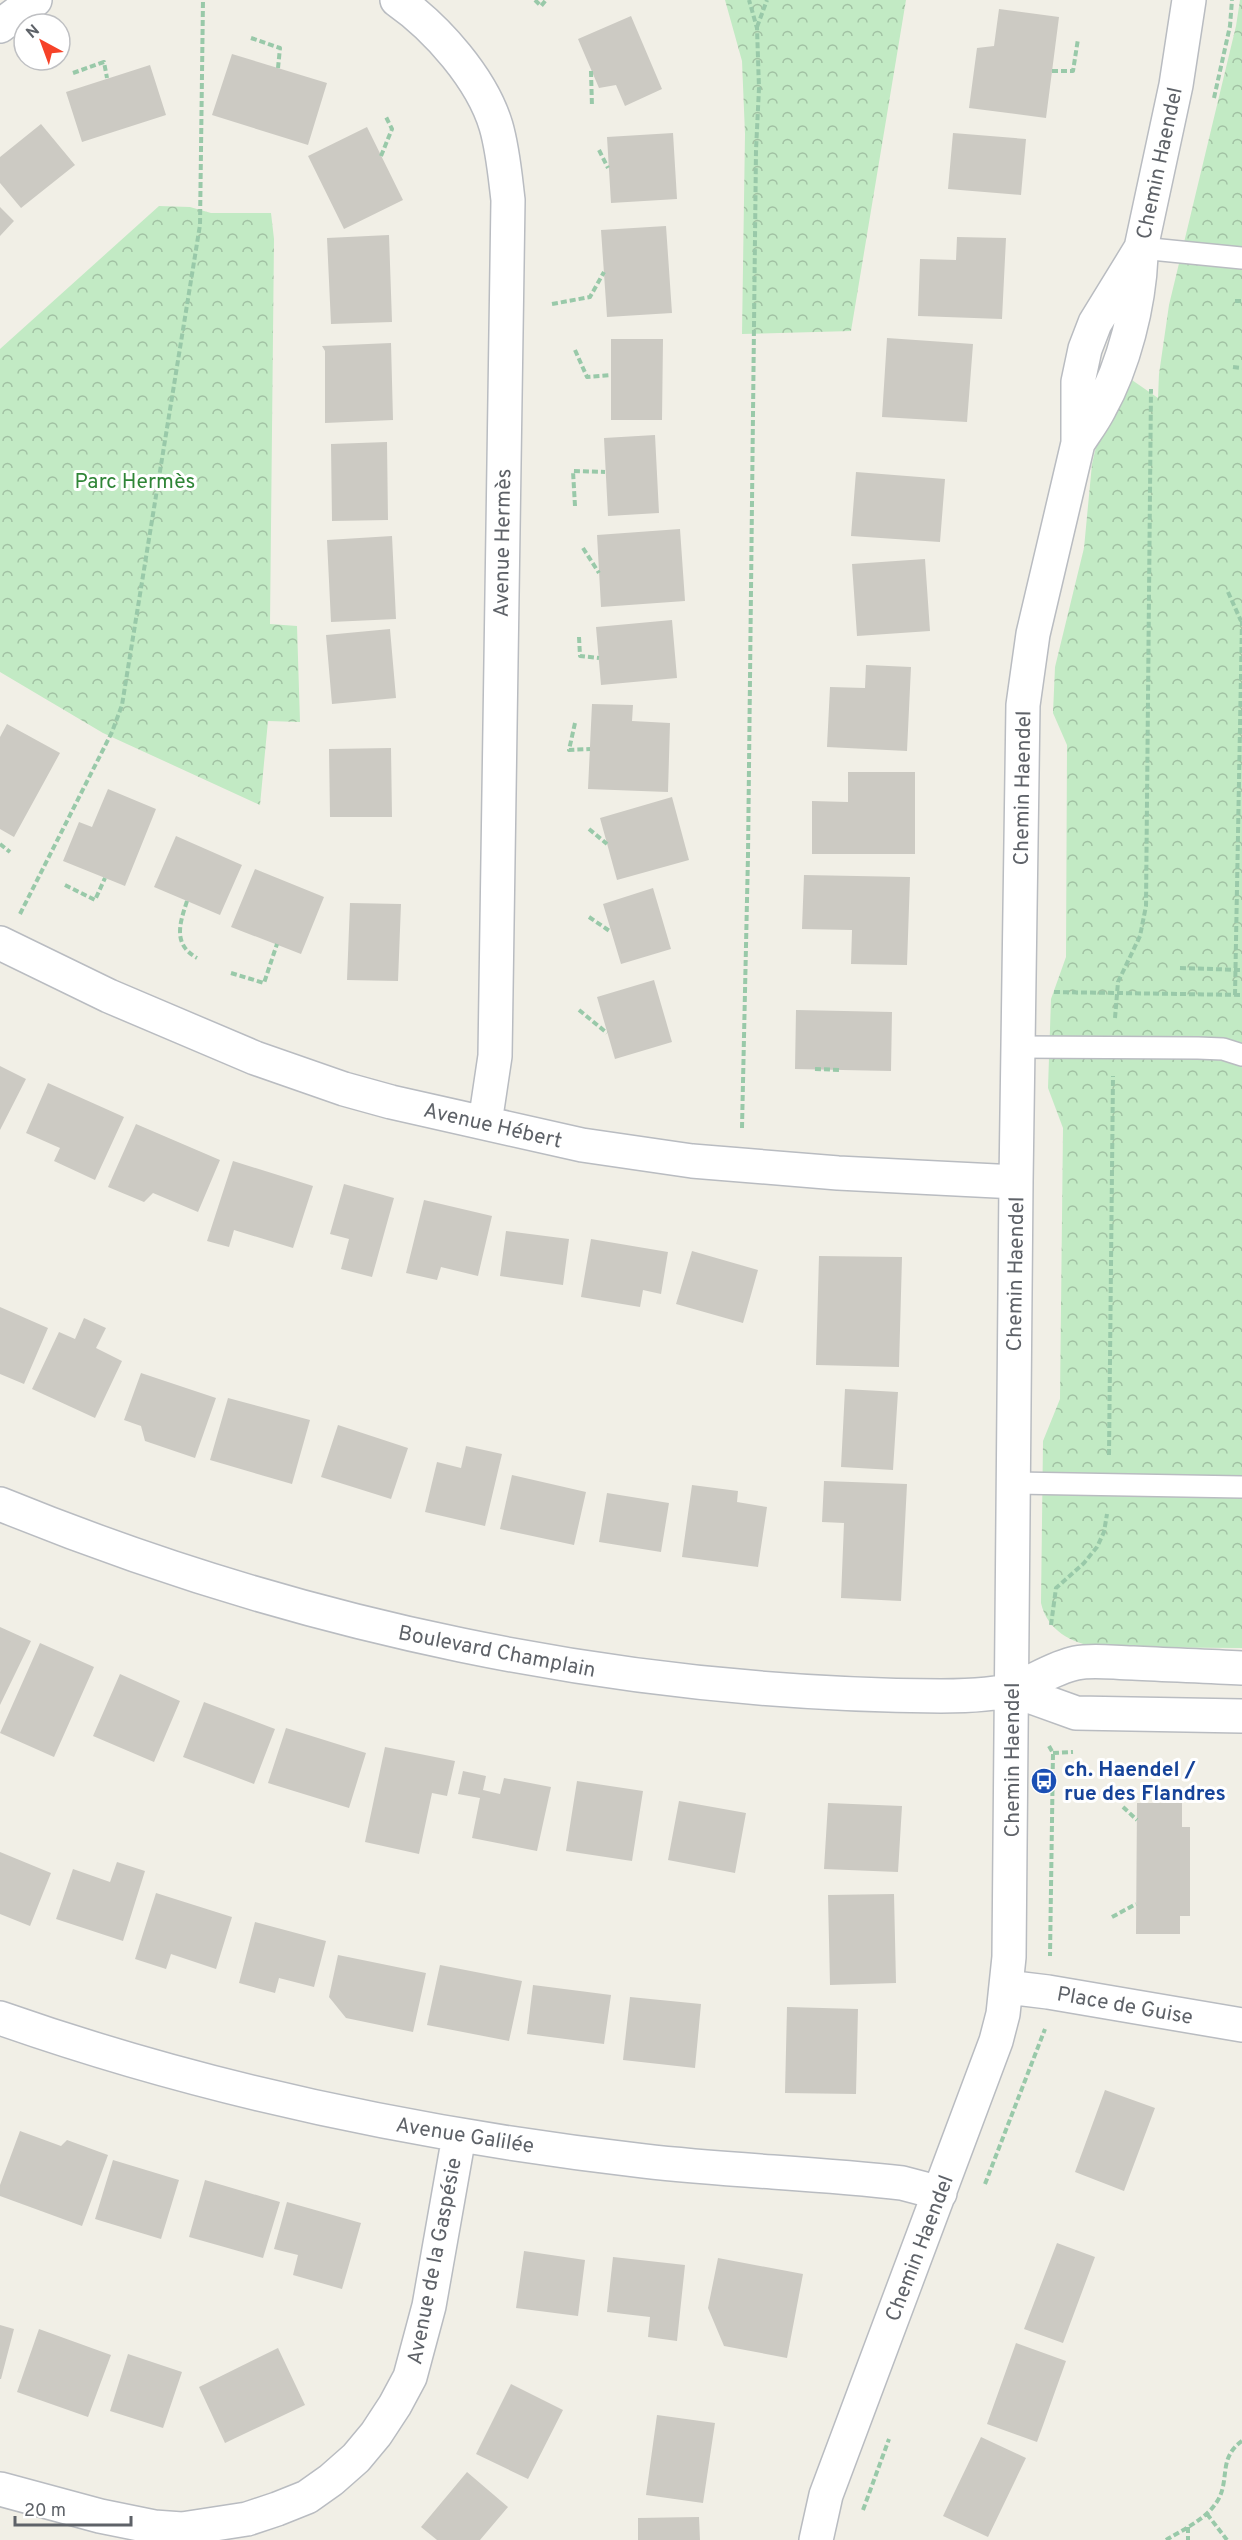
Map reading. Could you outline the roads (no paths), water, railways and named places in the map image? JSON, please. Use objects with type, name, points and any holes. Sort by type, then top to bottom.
[{"type":"street","points":[[0,26],[35,0]]},
{"type":"street","name":"Avenue Hermès","points":[[397,0],[416,14],[446,43],[478,91],[495,124],[503,159],[508,200],[495,1056],[485,1123]]},
{"type":"street","name":"Chemin Haendel","points":[[816,2540],[826,2495],[996,2041],[1007,1987],[1023,705],[1033,633],[1078,443],[1078,382],[1085,349],[1095,323],[1141,248],[1174,94],[1189,0]]},
{"type":"street","name":"Avenue Hébert","points":[[0,943],[109,996],[255,1058],[344,1089],[485,1123],[582,1145],[692,1161],[838,1173],[1016,1182]]},
{"type":"street","name":"Boulevard Champlain","points":[[0,1504],[146,1560],[262,1597],[392,1631],[505,1654],[615,1673],[740,1688],[946,1696],[1012,1690]]},
{"type":"street","points":[[1012,1690],[1075,1663],[1242,1668]]},
{"type":"street","points":[[1012,1690],[1076,1713],[1242,1716]]},
{"type":"street","name":"Place de Guise","points":[[1007,1987],[1242,2025]]},
{"type":"street","name":"Avenue Galilée","points":[[0,2018],[152,2066],[230,2087],[459,2136],[644,2161],[902,2183],[940,2193]]},
{"type":"street","name":"Avenue de la Gaspésie","points":[[0,2489],[100,2516],[154,2527],[182,2529],[212,2526],[267,2512],[307,2497],[331,2480],[356,2458],[376,2434],[410,2377],[429,2306],[459,2136]]},
{"type":"lane","points":[[1141,248],[1242,258]]},
{"type":"lane","points":[[1018,1047],[1198,1048],[1223,1049],[1242,1055]]},
{"type":"lane","points":[[1013,1483],[1242,1487]]},
{"type":"place","name":"ch. Haendel / rue des Flandres","points":[[1044,1781]]},
{"type":"park label","name":"Parc Hermès","points":[[135,481]]}]
